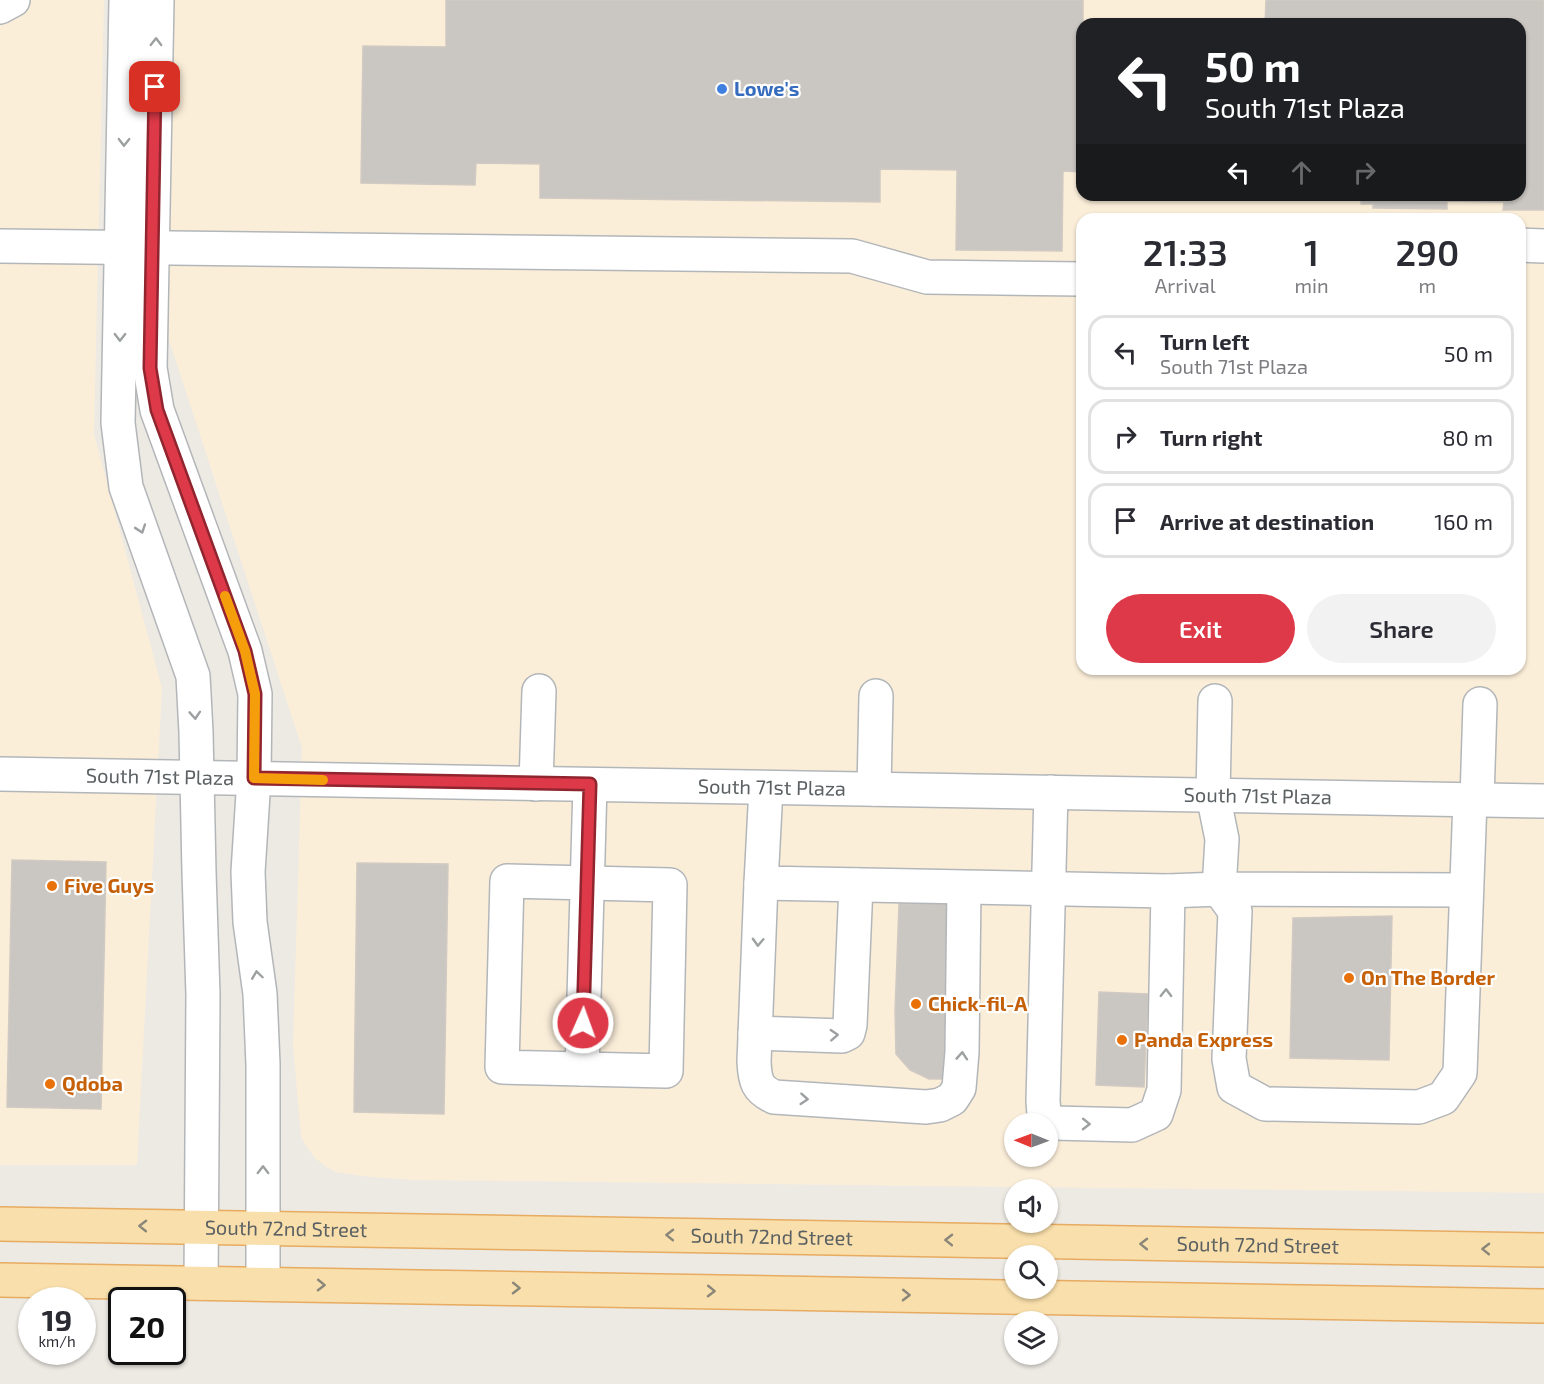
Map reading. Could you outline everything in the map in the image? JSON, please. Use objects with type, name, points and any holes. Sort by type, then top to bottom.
[{"type":"main road","name":"South 72nd Street","points":[[0,1224],[1544,1250]]},
{"type":"main road","points":[[0,1280],[1544,1306]]},
{"type":"street","points":[[0,7],[13,0]]},
{"type":"street","points":[[126,0],[137,248],[150,368],[157,410],[245,651],[255,694],[254,778],[248,872],[250,922],[260,994],[263,1064],[263,1284]]},
{"type":"street","points":[[157,0],[137,248],[118,423],[126,487],[193,676],[203,995],[201,1284]]},
{"type":"street","points":[[1526,245],[1544,246]]},
{"type":"street","points":[[0,246],[852,256],[927,277],[1076,279]]},
{"type":"street","points":[[536,784],[539,691]]},
{"type":"street","points":[[874,789],[876,696]]},
{"type":"street","points":[[1215,700],[1213,795],[1222,839],[1220,888],[1235,911],[1229,1059],[1234,1087],[1265,1104],[1419,1107],[1443,1098],[1460,1073],[1466,890],[1480,704]]},
{"type":"street","name":"South 71st Plaza","points":[[0,774],[1544,801]]},
{"type":"street","points":[[582,1069],[590,784]]},
{"type":"street","points":[[766,788],[754,1062],[755,1077],[762,1091],[774,1098],[926,1107],[940,1105],[952,1099],[959,1088],[962,1052],[964,888]]},
{"type":"street","points":[[1051,792],[1043,1101],[1044,1114],[1054,1124],[1131,1125],[1156,1114],[1164,1090],[1168,891]]},
{"type":"street","points":[[507,881],[587,883],[670,885],[666,1071],[502,1067],[507,881]]},
{"type":"street","points":[[761,883],[1168,891],[1220,888],[1466,890]]},
{"type":"street","points":[[755,1033],[842,1036],[848,1033],[856,885]]},
{"type":"shaded area","points":[[0,0],[104,0],[94,434],[162,688],[137,1165],[0,1165]]},
{"type":"shaded area","points":[[169,0],[1544,0],[1544,1193],[1058,1187],[1058,1179],[1004,1179],[1004,1187],[413,1180],[361,1176],[336,1172],[325,1166],[315,1158],[301,1137],[293,1044],[302,748],[169,340]]},
{"type":"building","name":"Lowe's","points":[[446,0],[1083,0],[1083,18],[1076,18],[1076,172],[1063,171],[1062,251],[956,250],[957,170],[880,169],[880,202],[540,198],[540,164],[476,163],[475,185],[361,183],[363,46],[446,47]]},
{"type":"building","points":[[1266,0],[1544,0],[1544,210],[1503,210],[1504,202],[1447,201],[1526,201],[1526,18],[1265,18]]},
{"type":"building","points":[[1361,201],[1447,201],[1447,209],[1373,208],[1373,204],[1361,204]]},
{"type":"building","points":[[12,860],[106,862],[101,1109],[7,1107]]},
{"type":"building","points":[[357,863],[448,864],[444,1114],[354,1112]]},
{"type":"building","points":[[955,903],[953,1079],[929,1079],[910,1070],[896,1054],[895,1012],[899,904]]},
{"type":"building","points":[[1392,916],[1389,1060],[1290,1058],[1293,918]]},
{"type":"building","name":"Panda Express","points":[[1099,992],[1148,994],[1144,1087],[1096,1085]]},
{"type":"slow traffic","points":[[225,596],[245,651],[255,694],[254,778],[323,780]]},
{"type":"place","name":"Lowe's","points":[[722,89]]},
{"type":"place","name":"Five Guys","points":[[52,886]]},
{"type":"place","name":"On The Border","points":[[1349,978]]},
{"type":"place","name":"Chick-fil-A","points":[[916,1004]]},
{"type":"place","name":"Panda Express","points":[[1122,1040]]},
{"type":"place","name":"Qdoba","points":[[50,1084]]},
{"type":"route","points":[[155,87],[150,368],[157,410],[245,651],[255,694],[254,778],[590,784],[583,1023]]}]
